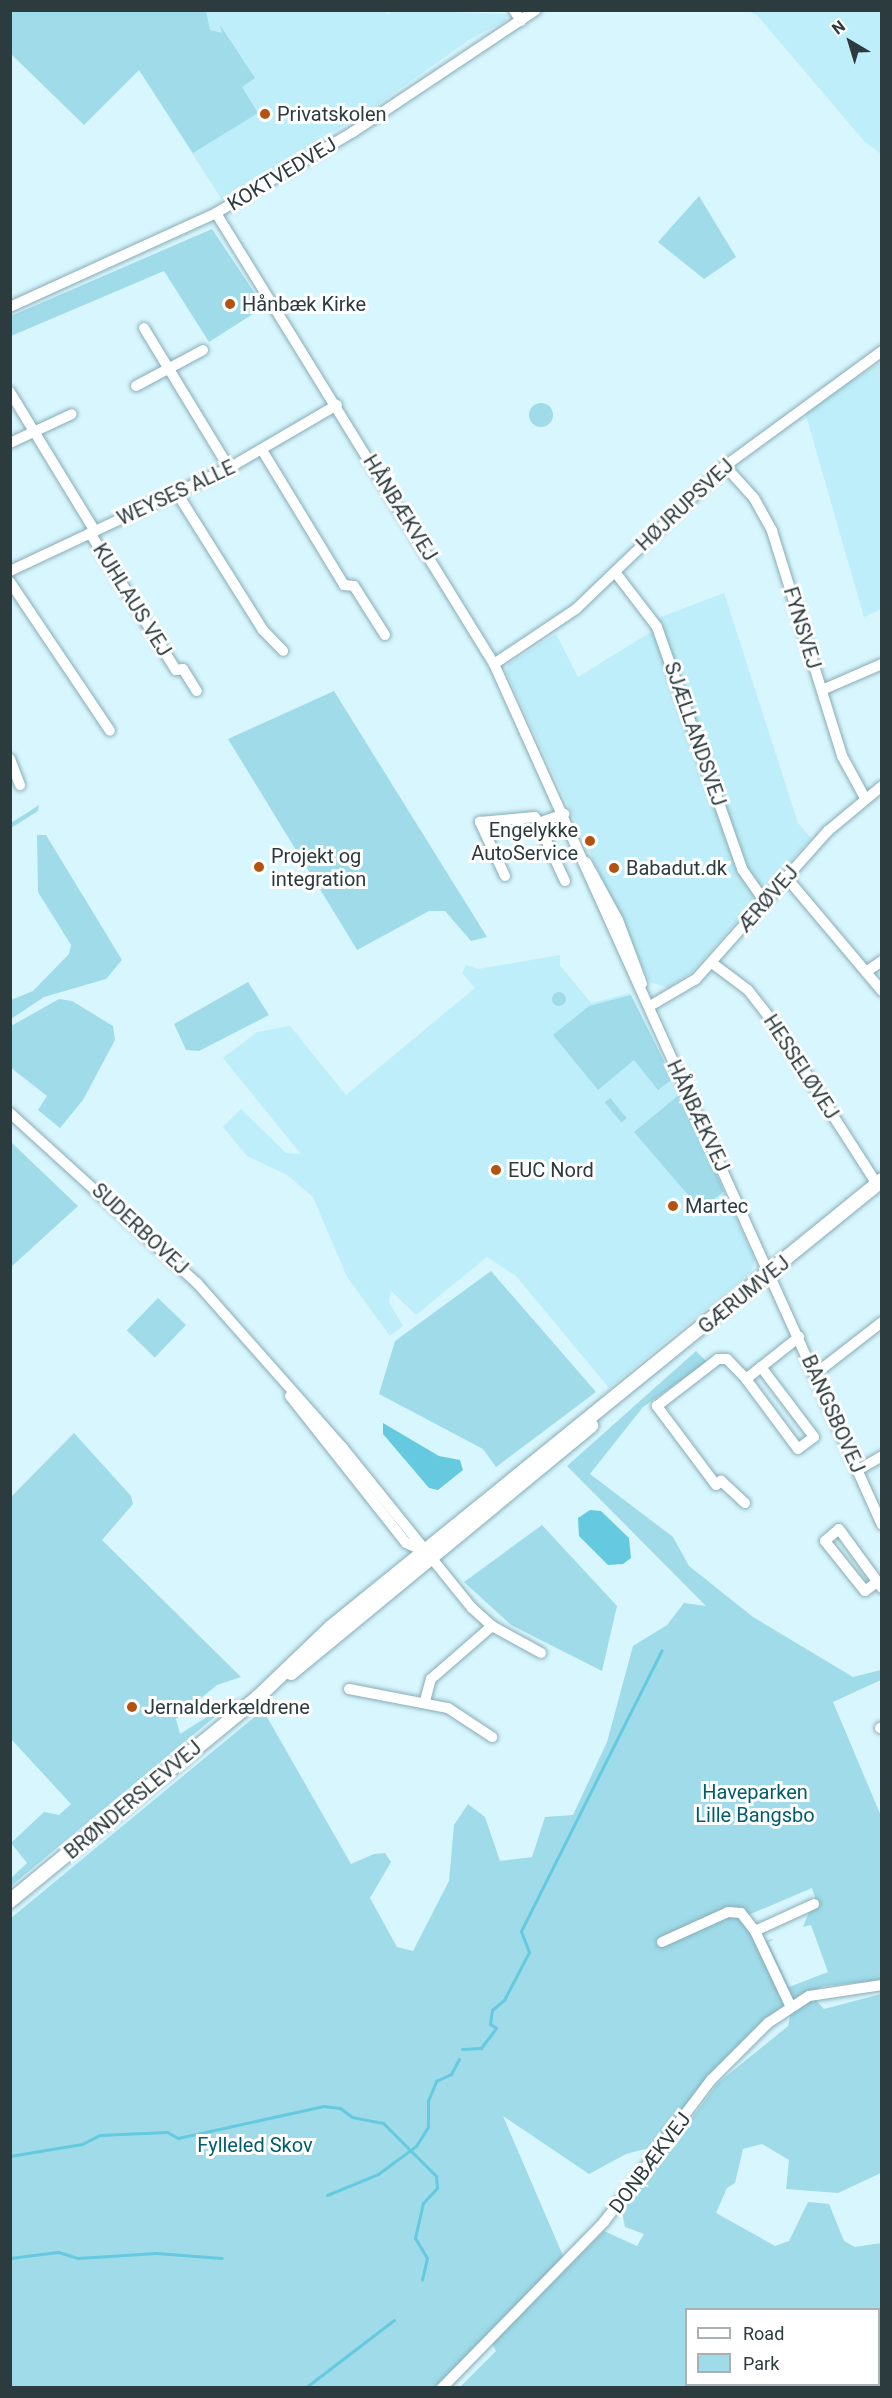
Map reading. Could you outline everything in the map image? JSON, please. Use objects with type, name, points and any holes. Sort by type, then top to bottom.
[{"type":"main road","name":"GÆRUMVEJ","points":[[428,1556],[879,1182]]},
{"type":"main road","name":"BRØNDERSLEVVEJ","points":[[10,1902],[428,1556]]},
{"type":"street","points":[[514,10],[521,21]]},
{"type":"street","name":"KOKTVEDVEJ","points":[[10,307],[216,213],[344,137],[536,10]]},
{"type":"street","name":"HÅNBÆKVEJ","points":[[216,213],[494,664],[585,862],[606,922],[643,991],[770,1273]]},
{"type":"street","points":[[144,328],[229,468]]},
{"type":"street","points":[[136,386],[170,370],[203,350]]},
{"type":"street","name":"HØJRUPSVEJ","points":[[494,664],[558,624],[725,466],[882,351]]},
{"type":"street","points":[[12,389],[93,532]]},
{"type":"street","name":"WEYSES ALLE","points":[[10,571],[229,468],[336,405]]},
{"type":"street","points":[[10,442],[72,414]]},
{"type":"street","points":[[262,450],[344,585],[354,586],[385,635]]},
{"type":"street","name":"FYNSVEJ","points":[[725,466],[754,498],[772,531],[842,756],[865,798]]},
{"type":"street","points":[[177,493],[263,630],[283,651]]},
{"type":"street","name":"KUHLAUS VEJ","points":[[93,532],[176,670],[183,669],[197,690]]},
{"type":"street","name":"SJÆLLANDSVEJ","points":[[615,572],[657,627],[742,869],[765,902]]},
{"type":"street","points":[[10,582],[110,731]]},
{"type":"street","points":[[822,690],[882,664]]},
{"type":"street","points":[[10,759],[20,785]]},
{"type":"street","name":"ÆRØVEJ","points":[[650,1006],[682,989],[712,963],[786,878],[865,798],[882,786]]},
{"type":"street","points":[[538,823],[564,814]]},
{"type":"street","points":[[505,876],[480,822],[535,817],[565,881]]},
{"type":"street","points":[[786,878],[882,992]]},
{"type":"street","points":[[866,972],[882,961]]},
{"type":"street","name":"HESSELØVEJ","points":[[712,963],[748,990],[771,1019],[879,1182]]},
{"type":"street","name":"SUDERBOVEJ","points":[[10,1113],[147,1233],[260,1354],[416,1535],[428,1556],[492,1626],[541,1653]]},
{"type":"street","name":"BANGSBOVEJ","points":[[770,1273],[882,1525]]},
{"type":"street","points":[[815,1374],[882,1322]]},
{"type":"street","name":"BANGSBOVEJ","points":[[746,1380],[799,1337]]},
{"type":"street","name":"BANGSBOVEJ","points":[[745,1503],[721,1481],[716,1485],[657,1406],[718,1359],[727,1359],[746,1380],[798,1449],[814,1437],[761,1367]]},
{"type":"street","points":[[858,1470],[882,1456]]},
{"type":"street","points":[[839,1529],[879,1585],[865,1591],[825,1541],[839,1529]]},
{"type":"street","points":[[425,1701],[431,1679],[492,1626]]},
{"type":"street","points":[[349,1689],[425,1701],[448,1708],[492,1737]]},
{"type":"street","points":[[755,1930],[814,1904]]},
{"type":"street","points":[[662,1942],[728,1912],[741,1913],[755,1930],[790,2005]]},
{"type":"street","name":"DONBÆKVEJ","points":[[442,2388],[604,2222],[711,2080],[790,2005],[827,1991],[882,1985]]},
{"type":"shaded area","name":"Privatskolen","points":[[384,10],[388,15],[393,10],[507,14],[505,21],[469,40],[377,105],[222,200],[139,70],[194,11]]},
{"type":"shaded area","points":[[748,11],[881,11],[881,154],[864,141],[757,15]]},
{"type":"shaded area","points":[[881,362],[881,609],[864,617],[805,412]]},
{"type":"shaded area","points":[[724,593],[798,823],[811,838],[692,972],[668,988],[650,982],[506,672],[508,664],[556,634],[578,677],[651,632],[661,617]]},
{"type":"shaded area","name":"EUC Nord","points":[[560,955],[560,965],[591,1003],[630,993],[755,1259],[751,1272],[609,1388],[516,1276],[487,1257],[416,1315],[391,1291],[389,1302],[403,1326],[390,1336],[347,1277],[313,1197],[287,1175],[247,1156],[223,1127],[241,1109],[286,1153],[301,1154],[223,1058],[257,1032],[290,1026],[346,1095],[475,988],[462,973],[466,965],[478,969]]},
{"type":"shaded area","points":[[383,1423],[439,1456],[460,1460],[463,1470],[438,1490],[429,1488],[383,1434]]},
{"type":"shaded area","points":[[590,1510],[601,1511],[629,1538],[631,1558],[623,1564],[608,1565],[579,1536],[578,1518]]},
{"type":"green space","points":[[10,11],[206,11],[210,30],[222,33],[220,25],[255,78],[242,87],[258,113],[193,153],[139,70],[84,125],[11,54]]},
{"type":"green space","points":[[699,196],[736,257],[704,279],[658,242]]},
{"type":"green space","points":[[212,229],[264,307],[209,342],[164,271],[11,336],[11,316]]},
{"type":"green space","points":[[541,403],[550,406],[553,415],[550,424],[541,427],[532,424],[529,415],[532,406]]},
{"type":"green space","points":[[334,691],[487,937],[471,941],[445,911],[429,911],[357,950],[228,739]]},
{"type":"green space","points":[[39,805],[38,811],[11,828],[11,823]]},
{"type":"green space","points":[[37,835],[46,835],[122,960],[106,979],[44,997],[11,1019],[11,1000],[33,991],[69,954],[71,945],[38,892]]},
{"type":"green space","points":[[248,982],[269,1015],[199,1051],[186,1050],[174,1024]]},
{"type":"green space","points":[[556,992],[562,992],[566,999],[562,1006],[556,1006],[552,1002],[552,996]]},
{"type":"green space","points":[[631,995],[673,1079],[658,1090],[634,1060],[598,1090],[553,1035],[589,1006]]},
{"type":"green space","points":[[59,999],[72,1001],[113,1026],[115,1040],[83,1100],[60,1128],[38,1110],[47,1096],[10,1067],[11,1026]]},
{"type":"green space","points":[[680,1094],[724,1191],[701,1210],[634,1132]]},
{"type":"green space","points":[[610,1098],[627,1118],[621,1122],[605,1102]]},
{"type":"green space","points":[[12,1143],[78,1206],[11,1267],[10,1144]]},
{"type":"green space","points":[[491,1271],[596,1392],[496,1467],[483,1449],[379,1394],[395,1341]]},
{"type":"green space","points":[[158,1298],[186,1325],[155,1357],[127,1330]]},
{"type":"green space","name":"Fylleled Skov","points":[[696,1351],[707,1362],[643,1407],[590,1474],[673,1537],[689,1566],[753,1617],[853,1677],[881,1670],[881,1680],[833,1702],[881,1816],[881,1980],[825,1986],[800,1995],[763,2020],[707,2078],[652,2154],[649,2148],[626,2154],[589,2174],[503,2116],[564,2258],[435,2387],[11,2388],[11,1918],[263,1710],[351,1864],[374,1854],[385,1853],[391,1862],[370,1898],[397,1947],[413,1951],[449,1881],[454,1825],[468,1804],[485,1817],[500,1861],[532,1857],[545,1817],[573,1815],[607,1742],[633,1646],[667,1625],[684,1603],[706,1606],[567,1466]],"holes":[[[812,1888],[815,1897],[803,1927],[811,1925],[828,1972],[789,1987],[768,1942],[775,1939],[757,1942],[746,1916]]]},
{"type":"green space","points":[[74,1433],[131,1496],[133,1504],[102,1540],[241,1677],[217,1685],[176,1719],[180,1734],[240,1696],[11,1886],[11,1878],[27,1863],[11,1843],[44,1812],[59,1815],[71,1804],[11,1739],[11,1497]]},
{"type":"green space","points":[[542,1525],[617,1606],[602,1671],[511,1625],[464,1582]]},
{"type":"green space","points":[[881,1994],[881,2173],[838,2193],[786,2189],[789,2160],[762,2144],[743,2149],[735,2183],[727,2188],[716,2213],[775,2246],[789,2241],[808,2202],[829,2204],[844,2241],[855,2247],[881,2243],[881,2387],[459,2388],[496,2351],[492,2344],[604,2231],[637,2246],[644,2234],[625,2227],[622,2212],[718,2083],[788,2026],[792,2008],[811,1995],[824,2009]]},
{"type":"waterway","points":[[462,2049],[481,2048],[496,2028],[490,2024],[492,2010],[504,2000],[529,1952],[521,1931],[662,1650]]},
{"type":"waterway","points":[[327,2195],[378,2174],[416,2146],[428,2127],[428,2101],[436,2081],[451,2074],[459,2059]]},
{"type":"waterway","points":[[10,2156],[82,2144],[100,2135],[167,2132],[178,2138],[323,2106],[340,2108],[352,2117],[383,2123],[436,2176],[437,2188],[423,2203],[415,2238],[427,2258],[422,2279]]},
{"type":"waterway","points":[[10,2258],[58,2252],[78,2258],[156,2253],[222,2258]]},
{"type":"waterway","points":[[305,2388],[394,2320]]},
{"type":"place","name":"Privatskolen","points":[[265,114]]},
{"type":"place","name":"Hånbæk Kirke","points":[[230,304]]},
{"type":"place","name":"Engelykke AutoService","points":[[590,841]]},
{"type":"place","name":"Projekt og integration","points":[[259,867]]},
{"type":"place","name":"Babadut.dk","points":[[614,868]]},
{"type":"place","name":"EUC Nord","points":[[496,1170]]},
{"type":"place","name":"Martec","points":[[673,1206]]},
{"type":"place","name":"Jernalderkældrene","points":[[132,1707]]},
{"type":"park label","name":"Haveparken Lille Bangsbo","points":[[755,1804]]}]
